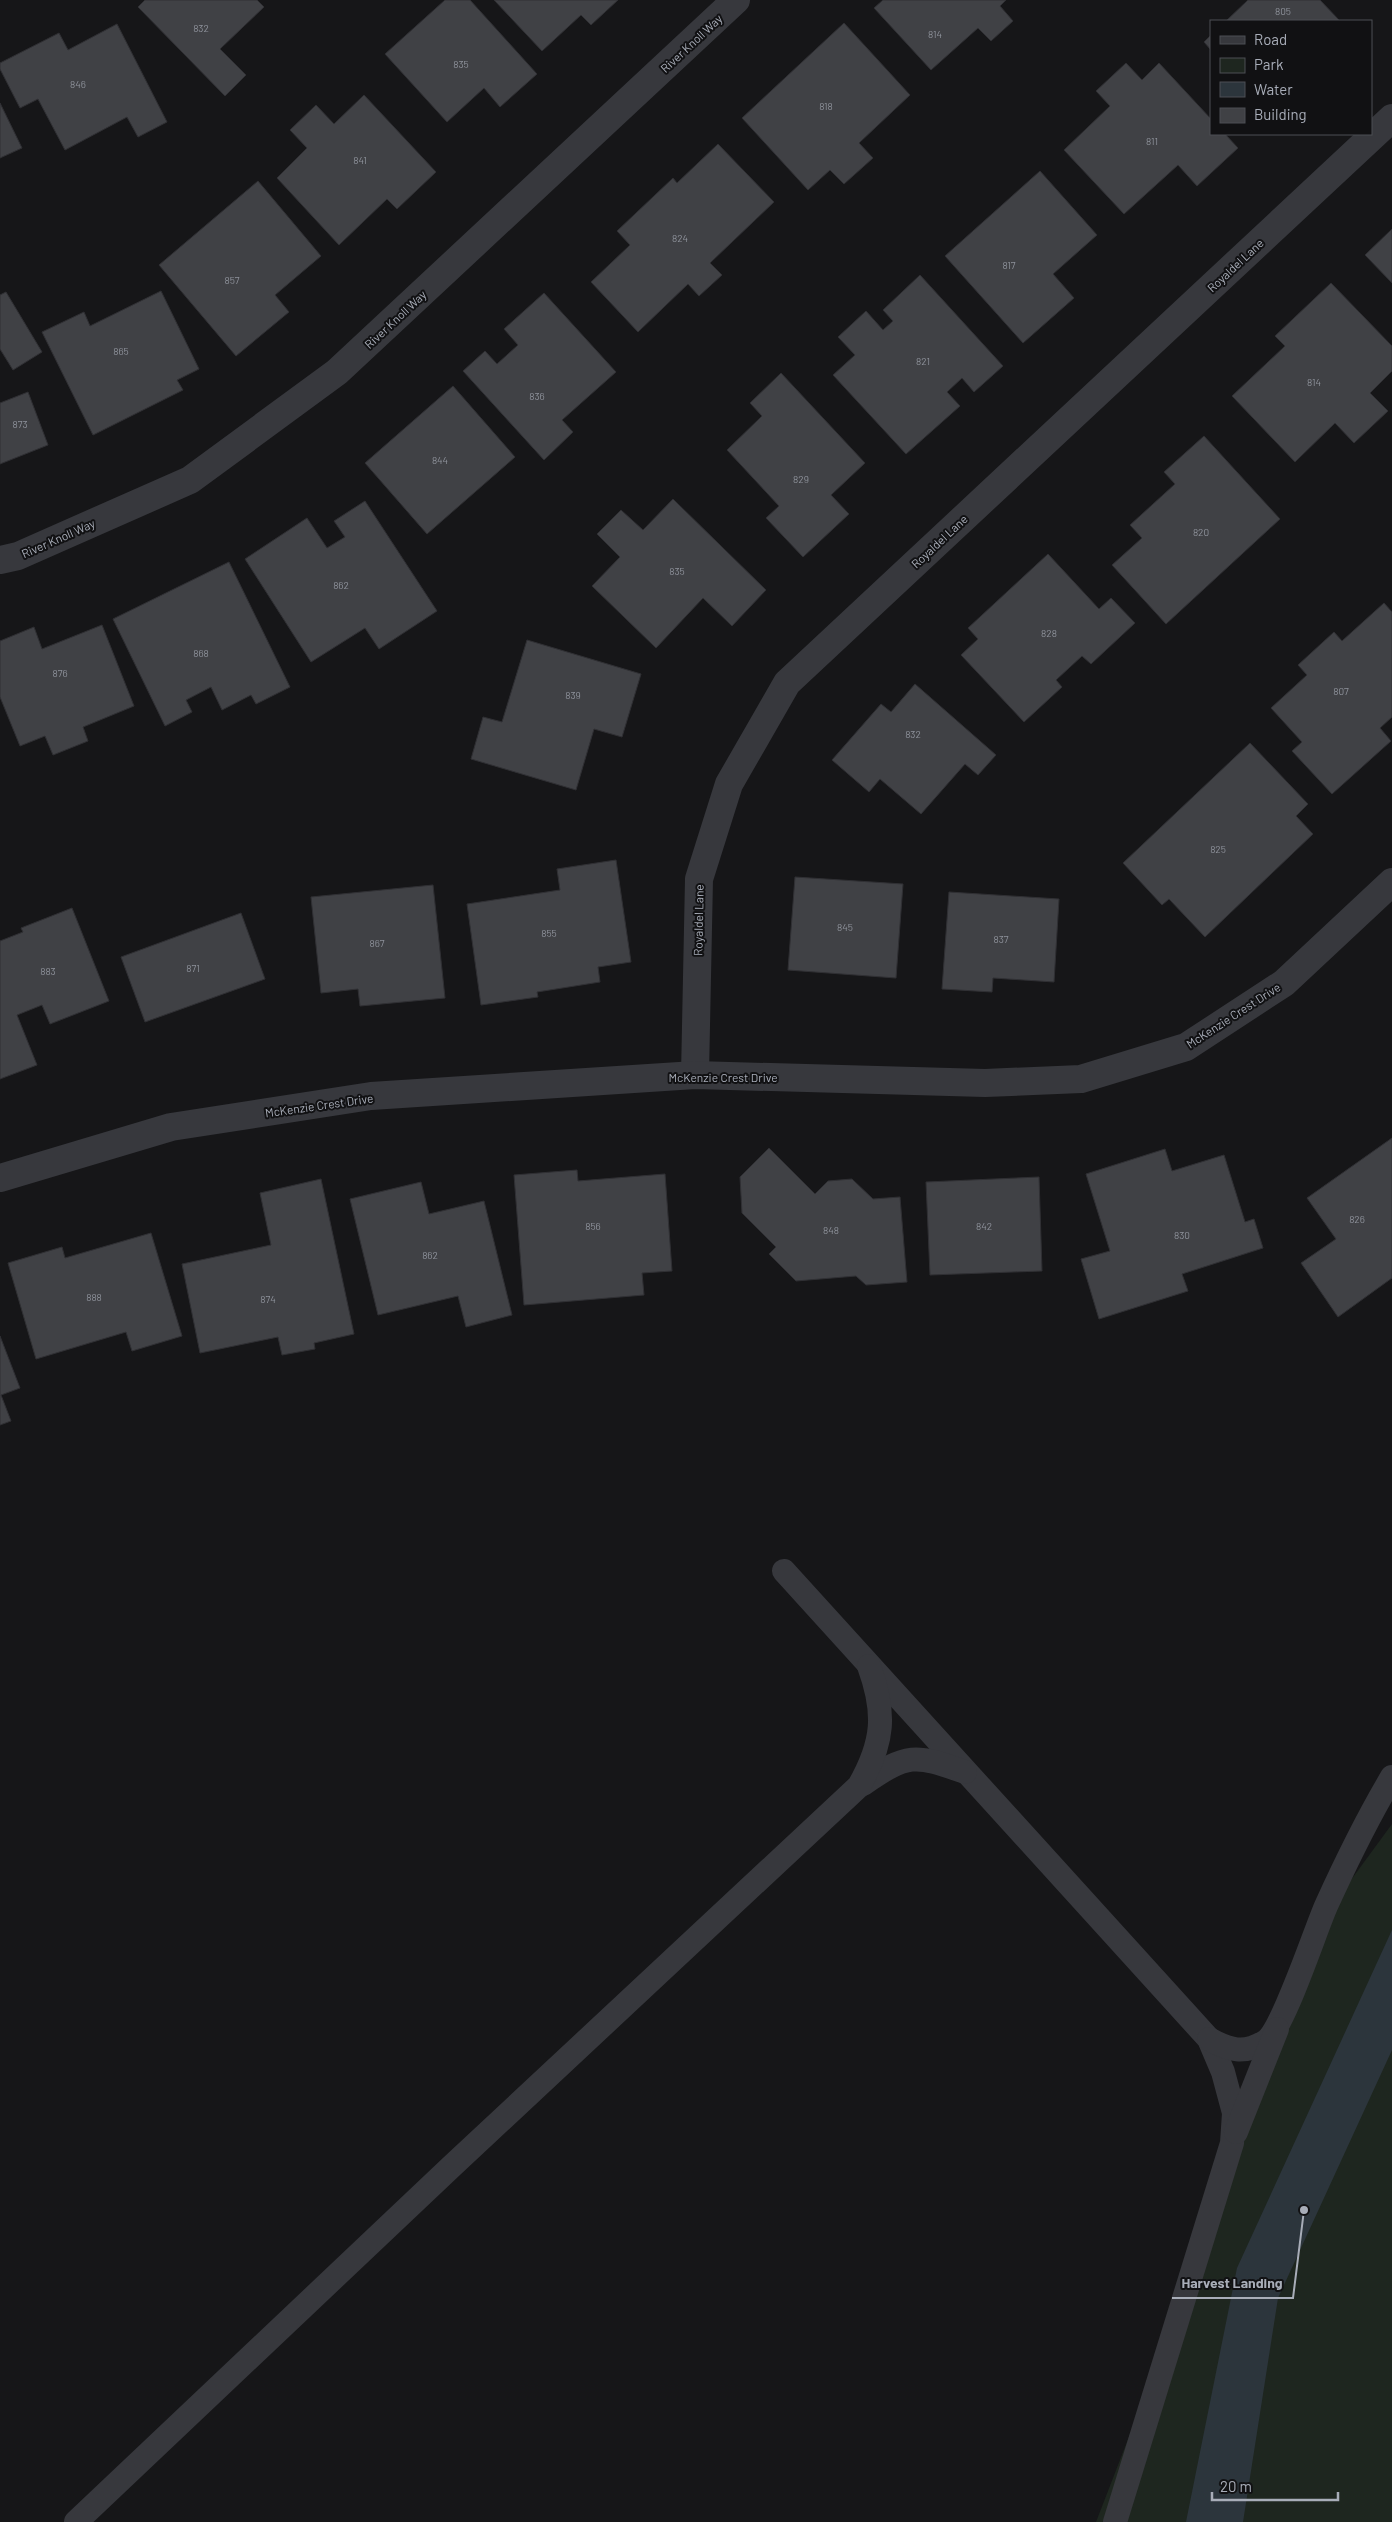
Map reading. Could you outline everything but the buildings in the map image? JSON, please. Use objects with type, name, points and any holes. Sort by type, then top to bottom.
[{"type":"street","name":"River Knoll Way","points":[[0,560],[18,556],[190,480],[338,372],[736,0]]},
{"type":"street","name":"Royaldel Lane","points":[[694,1075],[699,879],[730,784],[787,683],[1392,118]]},
{"type":"street","name":"McKenzie Crest Drive","points":[[0,1178],[171,1127],[371,1096],[694,1075],[985,1083],[1082,1079],[1186,1047],[1284,983],[1392,882]]},
{"type":"lane","points":[[784,1571],[1209,2039],[1229,2050],[1249,2048],[1267,2040],[1285,2011]]},
{"type":"lane","points":[[859,1786],[873,1762],[882,1709],[869,1666]]},
{"type":"lane","points":[[76,2522],[859,1786],[890,1765],[909,1758],[929,1759],[967,1773]]},
{"type":"lane","points":[[1115,2522],[1232,2143],[1326,1908],[1371,1813],[1392,1777]]},
{"type":"lane","points":[[1209,2039],[1223,2072],[1234,2113],[1232,2143]]},
{"type":"green space","points":[[1392,1824],[1392,2522],[1096,2522],[1337,1899]]},
{"type":"water","points":[[1392,1930],[1392,2050],[1278,2298],[1243,2522],[1186,2522],[1237,2268]]},
{"type":"place","name":"Harvest Landing","points":[[1304,2210]]}]
